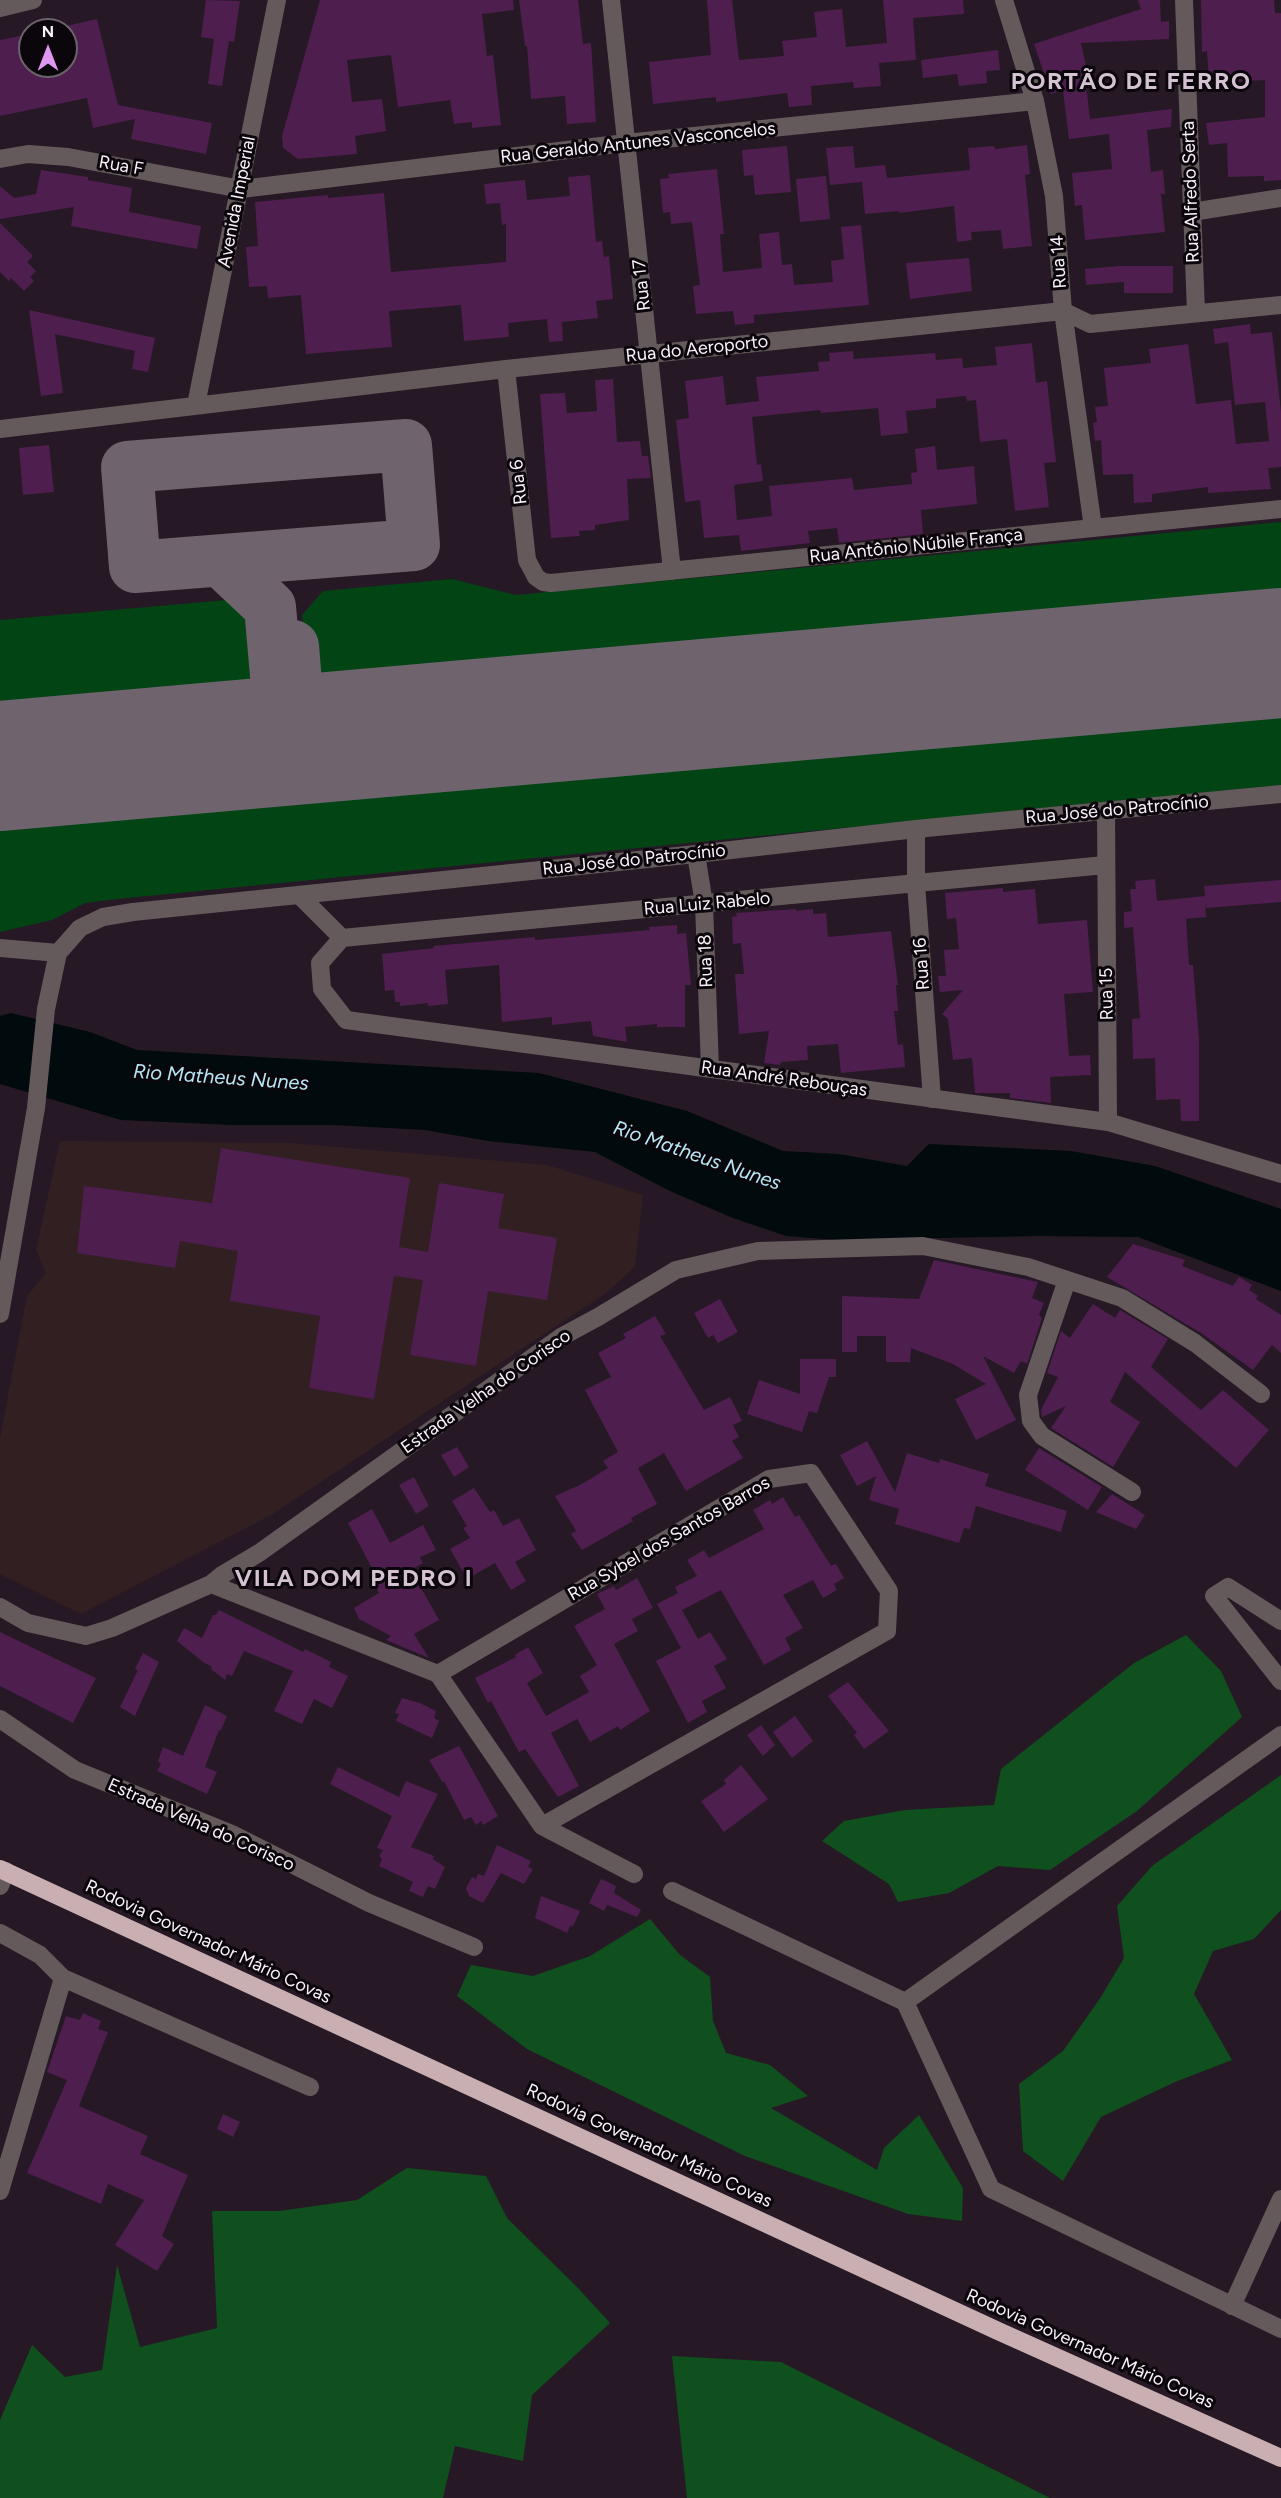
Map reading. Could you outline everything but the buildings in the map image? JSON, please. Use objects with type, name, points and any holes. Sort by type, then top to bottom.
[{"type":"highway","name":"Rodovia Governador Mário Covas","points":[[2,1875],[987,2326],[1281,2458]]},
{"type":"street","points":[[0,8],[33,0]]},
{"type":"street","name":"Avenida Imperial","points":[[196,405],[277,0]]},
{"type":"street","name":"Rua 17","points":[[611,0],[672,571]]},
{"type":"street","name":"Rua 14","points":[[1004,0],[1035,101],[1054,196],[1063,311],[1094,528]]},
{"type":"street","name":"Rua Alfredo Serta","points":[[1184,0],[1196,312]]},
{"type":"street","name":"Rua Geraldo Antunes Vasconcelos","points":[[241,189],[626,143],[1035,101]]},
{"type":"street","name":"Rua F","points":[[0,159],[28,153],[68,157],[241,189]]},
{"type":"street","points":[[1192,212],[1281,198]]},
{"type":"street","points":[[1063,311],[1090,324],[1281,305]]},
{"type":"street","name":"Rua do Aeroporto","points":[[0,429],[506,369],[1063,311]]},
{"type":"street","name":"Rua 6","points":[[506,369],[527,560],[536,577],[551,583]]},
{"type":"street","name":"Rua Antônio Núbile França","points":[[551,583],[1281,509]]},
{"type":"street","name":"Rua José do Patrocínio","points":[[58,953],[80,928],[103,918],[133,912],[915,829],[1281,794]]},
{"type":"street","name":"Rua 15","points":[[1107,811],[1105,865],[1108,1122]]},
{"type":"street","name":"Rua 16","points":[[915,829],[915,884],[932,1099]]},
{"type":"street","name":"Rua 18","points":[[696,854],[704,904],[710,1069]]},
{"type":"street","name":"Rua Luiz Rabelo","points":[[342,938],[1105,865]]},
{"type":"street","points":[[299,895],[342,938]]},
{"type":"street","name":"Rua André Rebouças","points":[[342,938],[320,963],[322,989],[346,1020],[1108,1122],[1281,1174]]},
{"type":"street","points":[[0,948],[58,953],[46,1010],[36,1108],[0,1314]]},
{"type":"street","name":"Estrada Velha do Corisco","points":[[0,1607],[28,1623],[86,1636],[112,1628],[211,1584],[259,1553],[561,1336],[598,1317],[676,1270],[758,1251],[923,1246],[1028,1267],[1122,1298],[1195,1342],[1261,1394]]},
{"type":"street","points":[[1067,1280],[1028,1395],[1031,1421],[1042,1436],[1132,1492]]},
{"type":"street","name":"Rua Sybel dos Santos Barros","points":[[438,1674],[769,1479],[811,1473],[889,1591],[887,1631],[542,1826]]},
{"type":"street","points":[[211,1584],[438,1674],[542,1826],[634,1874]]},
{"type":"street","points":[[1281,1621],[1228,1587],[1214,1596],[1281,1681]]},
{"type":"street","name":"Estrada Velha do Corisco","points":[[0,1719],[75,1770],[232,1834],[369,1903],[474,1947]]},
{"type":"street","points":[[905,2002],[1281,1735]]},
{"type":"street","points":[[672,1891],[905,2002],[991,2189],[1281,2329]]},
{"type":"street","points":[[0,1933],[40,1954],[63,1977],[310,2087]]},
{"type":"street","points":[[0,2191],[63,1977]]},
{"type":"street","points":[[1232,2306],[1281,2199]]},
{"type":"shaded area","points":[[60,1141],[290,1143],[547,1165],[643,1195],[635,1267],[606,1293],[271,1515],[81,1614],[0,1574],[0,1438],[27,1296],[46,1273],[36,1250]]},
{"type":"green space","points":[[1281,522],[1281,621],[329,705],[308,685],[302,615],[323,591],[452,579],[516,595]]},
{"type":"green space","points":[[238,599],[260,617],[265,694],[245,712],[0,733],[0,620]]},
{"type":"green space","points":[[1281,686],[1281,785],[117,899],[85,903],[52,920],[0,932],[0,799]]},
{"type":"green space","points":[[1186,1635],[1221,1671],[1242,1717],[1137,1811],[1050,1870],[998,1866],[949,1893],[898,1902],[889,1884],[822,1841],[844,1821],[905,1810],[994,1805],[1001,1769],[1134,1663]]},
{"type":"green space","points":[[1281,1775],[1281,1910],[1254,1939],[1213,1951],[1194,1994],[1232,2060],[1175,2082],[1101,2117],[1063,2181],[1023,2151],[1019,2084],[1063,2051],[1101,1997],[1124,1958],[1117,1906],[1152,1866]]},
{"type":"green space","points":[[650,1919],[680,1955],[710,1977],[713,2021],[726,2053],[770,2065],[808,2096],[771,2108],[877,2170],[884,2148],[919,2115],[963,2188],[962,2221],[908,2214],[745,2156],[527,2049],[457,1996],[471,1965],[533,1976],[590,1956]]},
{"type":"green space","points":[[407,2168],[486,2176],[507,2218],[610,2323],[532,2395],[523,2461],[455,2446],[443,2498],[0,2498],[0,2420],[32,2345],[65,2377],[102,2370],[117,2265],[140,2347],[217,2328],[212,2211],[279,2211],[357,2200]]},
{"type":"green space","points":[[672,2356],[781,2362],[1050,2498],[687,2498]]},
{"type":"water","name":"Rio Matheus Nunes","points":[[11,1013],[90,1032],[137,1050],[539,1073],[687,1111],[783,1151],[839,1154],[907,1166],[929,1144],[1071,1151],[1155,1166],[1281,1209],[1281,1291],[1138,1237],[1040,1236],[837,1240],[786,1236],[733,1218],[670,1191],[595,1152],[488,1141],[425,1130],[334,1125],[232,1125],[121,1120],[0,1084],[0,1016]]},
{"type":"taxiway","points":[[406,445],[414,545],[135,567],[127,467],[406,445]]},
{"type":"taxiway","points":[[221,561],[270,607],[278,698],[240,744]]},
{"type":"taxiway","points":[[293,646],[297,695],[327,737]]},
{"type":"runway","points":[[0,766],[1281,653]]},
{"type":"district","name":"PORTÃO DE FERRO","points":[[1131,82]]},
{"type":"district","name":"VILA DOM PEDRO I","points":[[354,1579]]}]
